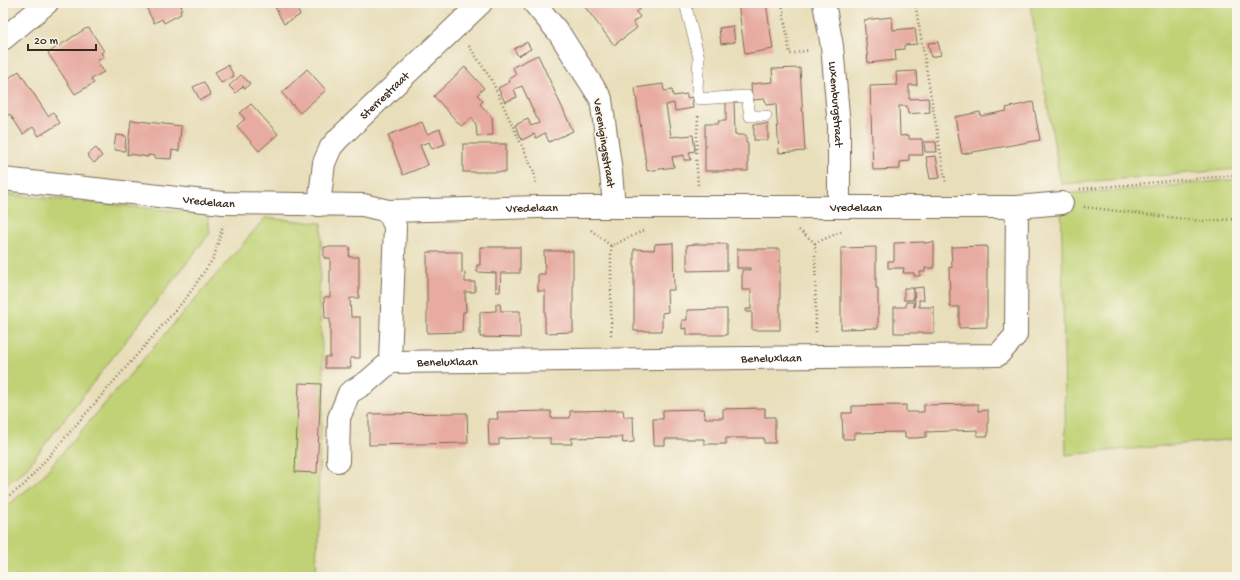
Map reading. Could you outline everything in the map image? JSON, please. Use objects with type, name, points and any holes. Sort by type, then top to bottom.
[{"type":"street","points":[[3,39],[47,3]]},
{"type":"street","name":"Sterrestraat","points":[[319,205],[324,162],[331,147],[338,138],[481,3]]},
{"type":"street","name":"Verenigingsstraat","points":[[534,3],[559,33],[601,99],[611,172],[614,207]]},
{"type":"street","name":"Luxemburgstraat","points":[[824,3],[832,46],[839,126],[839,207]]},
{"type":"street","name":"Vredelaan","points":[[3,179],[222,203],[363,205],[388,211],[539,207],[1017,207],[1062,203]]},
{"type":"street","name":"Beneluxlaan","points":[[390,362],[998,355],[1016,335],[1017,207]]},
{"type":"street","points":[[338,461],[339,418],[349,393],[367,382],[390,362],[395,226],[388,211]]},
{"type":"lane","points":[[685,3],[699,58],[699,99],[747,96],[750,116],[766,116]]},
{"type":"path","points":[[782,3],[790,54],[832,46]]},
{"type":"path","points":[[916,3],[950,206]]},
{"type":"path","points":[[454,28],[491,78],[534,172],[539,207]]},
{"type":"path","points":[[699,99],[696,156],[699,207]]},
{"type":"path","points":[[1237,175],[1071,190],[1062,203],[1202,221],[1237,219]]},
{"type":"path","points":[[3,500],[24,485],[187,297],[214,257],[225,214],[222,203]]},
{"type":"path","points":[[815,243],[816,357]]},
{"type":"path","points":[[611,246],[612,359]]},
{"type":"green space","points":[[1030,3],[1237,3],[1237,169],[1061,184]]},
{"type":"green space","points":[[1237,179],[1237,439],[1066,455],[1061,194],[1153,188]]},
{"type":"green space","points":[[3,194],[208,214],[210,233],[24,471],[3,487]]},
{"type":"green space","points":[[265,218],[322,223],[319,299],[324,381],[319,469],[316,577],[3,577],[3,509],[39,480]]},
{"type":"building","points":[[3,3],[10,3],[3,11]]},
{"type":"building","points":[[144,3],[187,3],[181,6],[181,14],[164,23],[162,19],[154,23]]},
{"type":"building","points":[[273,3],[294,3],[300,15],[284,24]]},
{"type":"building","points":[[582,3],[647,3],[636,12],[640,17],[633,22],[637,28],[614,45]]},
{"type":"building","points":[[738,3],[766,3],[773,49],[745,54]]},
{"type":"building","points":[[892,17],[893,30],[915,28],[917,44],[904,45],[904,49],[895,50],[896,60],[868,63],[864,20]]},
{"type":"building","points":[[733,26],[735,42],[721,44],[719,28]]},
{"type":"building","points":[[89,28],[104,51],[101,53],[104,57],[97,61],[104,72],[91,79],[94,83],[75,94],[48,53],[85,29]]},
{"type":"building","points":[[527,42],[531,49],[518,56],[514,49]]},
{"type":"building","points":[[938,42],[941,55],[931,57],[928,43]]},
{"type":"building","points":[[538,55],[573,131],[549,142],[545,133],[536,138],[534,134],[522,140],[515,125],[528,119],[531,126],[539,123],[522,86],[514,89],[517,97],[505,102],[498,88],[510,82],[509,79],[516,75],[513,67]]},
{"type":"building","points":[[228,65],[234,76],[221,83],[215,72]]},
{"type":"building","points":[[465,67],[484,88],[477,95],[483,101],[480,104],[492,117],[493,135],[477,136],[476,124],[471,118],[461,126],[434,96]]},
{"type":"building","points":[[800,68],[805,151],[779,153],[776,104],[766,105],[765,99],[752,100],[751,84],[773,82],[772,69]]},
{"type":"building","points":[[307,69],[326,90],[300,113],[282,93]]},
{"type":"building","points":[[19,71],[48,116],[53,112],[60,123],[39,136],[33,127],[23,134],[10,114],[3,119],[3,82]]},
{"type":"building","points":[[916,71],[917,85],[909,85],[909,99],[928,98],[930,112],[908,114],[907,106],[899,106],[900,136],[909,135],[909,139],[922,139],[923,155],[909,155],[909,161],[900,162],[900,169],[873,170],[870,86],[897,85],[896,72]]},
{"type":"building","points":[[241,75],[250,83],[245,89],[243,86],[236,93],[229,86]]},
{"type":"building","points":[[204,82],[211,95],[200,100],[193,87]]},
{"type":"building","points":[[663,84],[664,91],[672,90],[673,96],[687,94],[687,98],[695,97],[695,100],[692,100],[693,108],[675,111],[674,103],[666,105],[671,137],[693,135],[695,151],[689,152],[691,160],[684,160],[684,155],[672,157],[674,167],[647,171],[635,88]]},
{"type":"building","points":[[726,102],[734,102],[735,134],[746,135],[746,143],[748,143],[748,171],[705,171],[705,124],[718,124],[718,121],[726,121]]},
{"type":"building","points":[[1033,102],[1040,140],[962,154],[955,117],[980,112],[981,116],[1007,111],[1006,108]]},
{"type":"building","points":[[251,104],[278,134],[259,151],[237,126],[245,119],[240,113]]},
{"type":"building","points":[[131,120],[181,126],[179,151],[172,150],[171,159],[155,158],[155,156],[148,155],[148,157],[130,154],[127,155]]},
{"type":"building","points":[[422,122],[427,134],[440,129],[445,144],[432,149],[429,142],[420,145],[428,165],[403,175],[388,135]]},
{"type":"building","points":[[754,124],[768,124],[768,140],[754,140]]},
{"type":"building","points":[[116,135],[126,136],[125,151],[115,150]]},
{"type":"building","points":[[924,142],[936,142],[937,152],[925,152]]},
{"type":"building","points":[[463,144],[506,144],[506,172],[463,172]]},
{"type":"building","points":[[96,148],[102,156],[94,163],[87,155]]},
{"type":"building","points":[[936,156],[940,178],[930,179],[926,157]]},
{"type":"building","points":[[934,242],[934,268],[925,268],[925,272],[920,272],[920,276],[914,276],[914,273],[903,273],[904,268],[888,268],[888,261],[894,261],[894,243]]},
{"type":"building","points":[[673,243],[674,290],[667,290],[668,312],[662,313],[662,331],[634,331],[634,249],[654,250],[655,244]]},
{"type":"building","points":[[727,244],[727,270],[687,271],[687,245]]},
{"type":"building","points":[[987,246],[987,327],[959,328],[959,307],[950,307],[949,267],[952,268],[951,247]]},
{"type":"building","points":[[324,247],[350,247],[349,257],[359,257],[359,298],[350,298],[351,317],[360,317],[360,358],[350,358],[351,368],[325,368],[325,357],[330,357],[330,318],[325,318],[324,297],[330,297],[330,258],[324,258]]},
{"type":"building","points":[[480,247],[520,247],[520,273],[501,273],[500,292],[496,292],[496,273],[477,272],[477,265],[480,265]]},
{"type":"building","points":[[876,247],[878,328],[841,329],[841,248]]},
{"type":"building","points":[[737,249],[780,249],[780,330],[752,330],[752,312],[746,312],[746,309],[751,309],[751,290],[742,290],[742,270],[750,270],[750,268],[737,268]]},
{"type":"building","points":[[544,251],[573,251],[573,332],[545,333],[545,291],[538,291],[538,274],[545,274]]},
{"type":"building","points":[[427,252],[462,252],[462,273],[465,272],[465,282],[475,282],[475,292],[465,292],[466,312],[463,312],[462,332],[427,333]]},
{"type":"building","points":[[923,287],[924,300],[919,300],[919,307],[934,307],[934,333],[894,333],[894,307],[906,307],[906,302],[913,302],[915,307],[914,288]]},
{"type":"building","points":[[904,288],[913,288],[913,300],[904,300]]},
{"type":"building","points":[[496,304],[500,304],[501,311],[520,311],[520,338],[480,337],[480,312],[496,311]]},
{"type":"building","points":[[727,309],[727,335],[687,335],[687,328],[682,329],[682,320],[687,320],[687,310]]},
{"type":"building","points":[[299,383],[321,384],[317,473],[295,472]]},
{"type":"building","points":[[978,404],[978,411],[988,410],[988,436],[977,436],[977,430],[926,432],[926,437],[916,438],[905,438],[905,432],[854,433],[854,439],[843,439],[842,413],[852,413],[852,406],[906,405],[906,412],[924,412],[924,405]]},
{"type":"building","points":[[765,408],[765,417],[775,417],[775,443],[764,443],[764,438],[726,438],[726,444],[704,444],[704,439],[665,439],[665,445],[654,445],[653,419],[663,419],[663,410],[704,409],[705,418],[723,418],[723,409]]},
{"type":"building","points":[[623,410],[624,417],[633,417],[634,442],[623,443],[622,437],[571,438],[572,444],[550,444],[550,438],[524,438],[499,439],[499,445],[489,445],[488,419],[498,419],[497,412],[551,411],[551,418],[570,418],[570,411]]},
{"type":"building","points":[[467,413],[468,443],[369,445],[369,414]]}]
